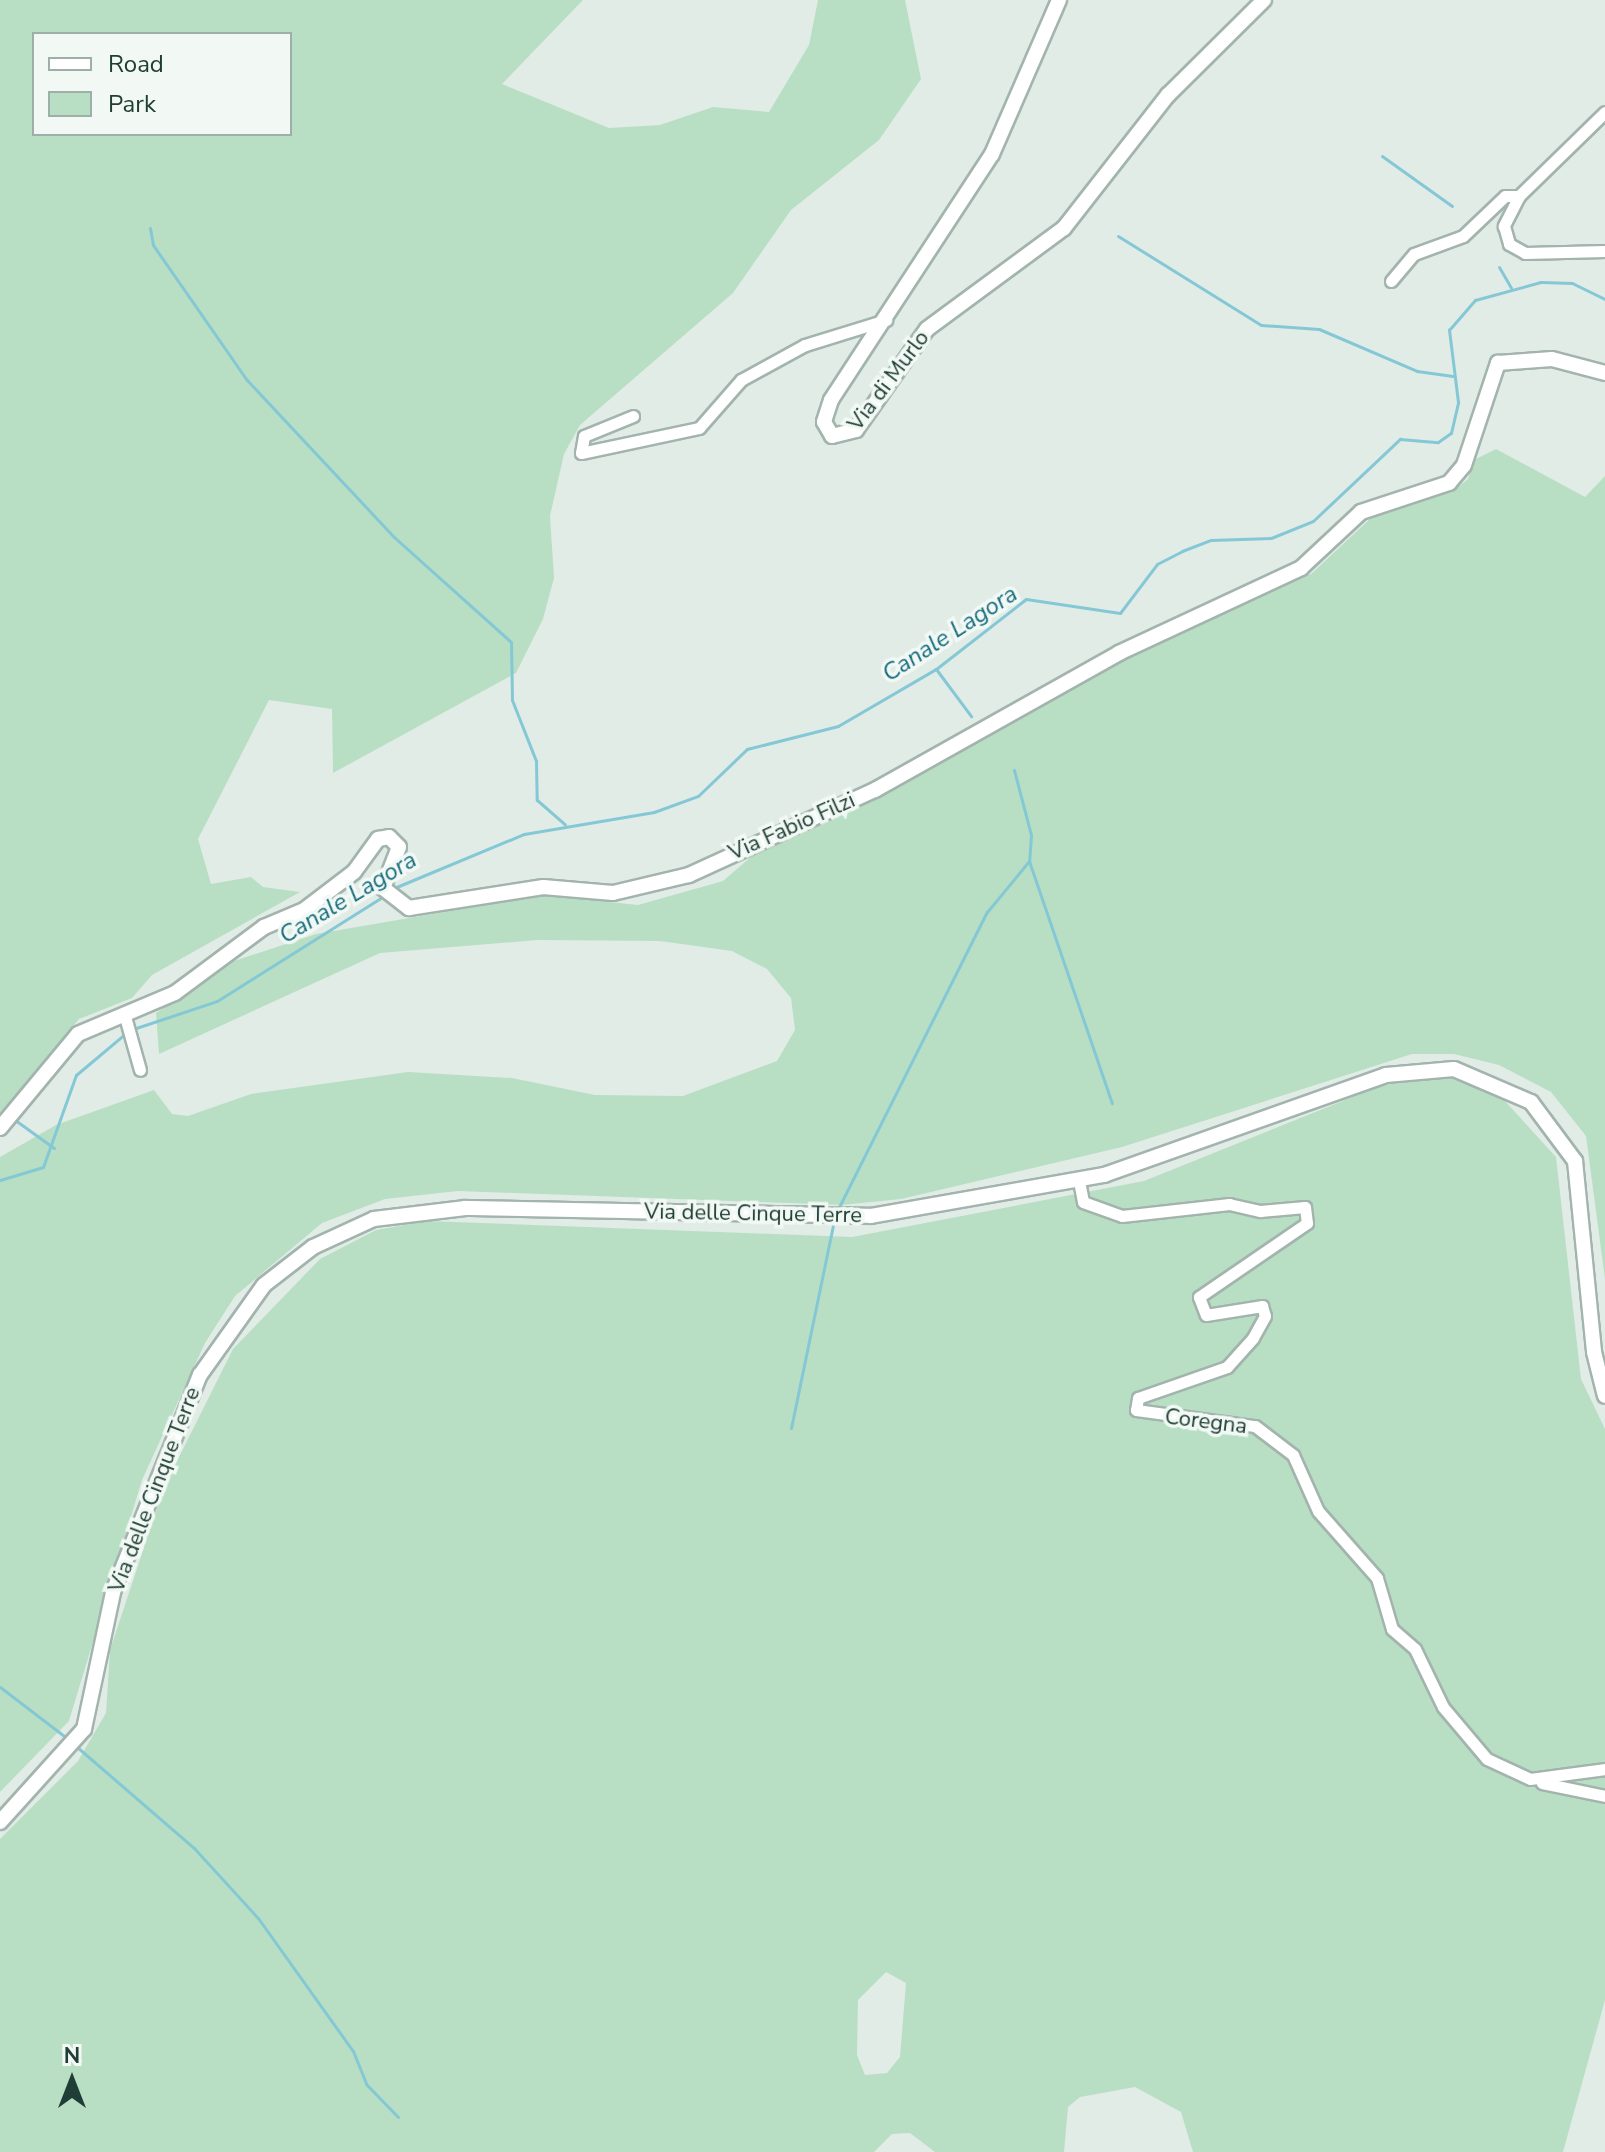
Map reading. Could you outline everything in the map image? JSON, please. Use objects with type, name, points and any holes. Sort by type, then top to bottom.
[{"type":"street","name":"Via di Murlo","points":[[1059,0],[992,154],[890,318],[827,409],[832,436],[856,430],[927,329],[1064,228],[1168,95],[1264,0]]},
{"type":"street","points":[[1605,112],[1519,196],[1504,226],[1516,249],[1605,251]]},
{"type":"street","points":[[1391,281],[1414,254],[1463,236],[1505,196],[1519,196]]},
{"type":"street","points":[[633,416],[584,436],[581,453],[699,428],[741,380],[805,345],[890,318]]},
{"type":"street","name":"Via Fabio Filzi","points":[[0,1128],[70,1040],[126,1019],[175,993],[264,927],[304,910],[389,837],[399,850],[383,888],[402,906],[543,887],[613,893],[689,875],[766,834],[875,790],[1119,653],[1301,568],[1361,512],[1449,483],[1464,465],[1498,363],[1552,359],[1605,373]]},
{"type":"street","points":[[126,1019],[140,1070]]},
{"type":"street","name":"Via delle Cinque Terre","points":[[0,1822],[84,1729],[113,1592],[200,1375],[264,1285],[313,1247],[374,1219],[431,1208],[846,1218],[1079,1181],[1386,1075],[1431,1067],[1495,1081],[1546,1115],[1575,1161],[1594,1352],[1605,1396]]},
{"type":"street","name":"Coregna","points":[[1079,1181],[1083,1202],[1122,1216],[1229,1204],[1260,1211],[1305,1207],[1307,1223],[1199,1297],[1206,1315],[1262,1306],[1265,1316],[1253,1338],[1227,1367],[1138,1398],[1135,1408],[1255,1426],[1293,1455],[1318,1511],[1371,1569],[1390,1625],[1415,1649],[1458,1728],[1487,1759],[1530,1779]]},
{"type":"street","points":[[1530,1779],[1605,1769]]},
{"type":"street","points":[[1530,1779],[1605,1796]]},
{"type":"green space","points":[[0,0],[583,0],[502,84],[609,128],[660,125],[713,107],[769,112],[809,45],[818,0],[905,0],[921,79],[879,140],[791,210],[733,293],[580,425],[564,454],[550,516],[554,578],[543,619],[516,673],[333,773],[332,709],[269,700],[198,839],[211,884],[251,877],[263,887],[300,892],[152,975],[132,998],[79,1019],[0,1113]]},
{"type":"green space","points":[[1496,449],[1585,497],[1605,476],[1605,1279],[1586,1136],[1551,1092],[1499,1065],[1454,1054],[1412,1054],[1122,1147],[901,1199],[842,1205],[458,1191],[385,1199],[322,1223],[235,1296],[205,1343],[142,1480],[69,1721],[0,1792],[0,1157],[56,1125],[154,1090],[172,1114],[188,1116],[251,1094],[408,1072],[512,1078],[595,1095],[683,1096],[777,1061],[795,1030],[791,998],[767,969],[732,951],[660,941],[537,940],[380,953],[159,1054],[156,1013],[234,961],[316,934],[544,895],[638,905],[723,881],[772,839],[887,794],[1120,662],[1311,574],[1371,518],[1453,491],[1468,479],[1474,460]]},
{"type":"green space","points":[[1432,1074],[1456,1076],[1504,1100],[1556,1157],[1581,1379],[1605,1429],[1605,2000],[1563,2152],[1193,2152],[1181,2112],[1135,2087],[1080,2097],[1068,2107],[1064,2152],[935,2152],[910,2133],[892,2134],[874,2152],[0,2152],[0,1839],[78,1761],[106,1713],[110,1650],[164,1487],[233,1349],[320,1259],[376,1230],[427,1221],[852,1237],[1144,1181],[1375,1088]],"holes":[[[886,1972],[906,1983],[900,2057],[887,2073],[865,2075],[857,2055],[858,2000]]]},
{"type":"waterway","points":[[1382,156],[1452,206]]},
{"type":"waterway","points":[[150,228],[153,245],[247,380],[394,537],[511,642],[512,700],[536,761],[537,800],[565,824]]},
{"type":"waterway","points":[[1118,236],[1261,325],[1319,329],[1417,371],[1453,376]]},
{"type":"waterway","points":[[1499,267],[1511,288]]},
{"type":"waterway","name":"Canale Lagora","points":[[394,888],[524,834],[654,812],[698,796],[747,749],[838,726],[936,669],[1026,599],[1120,613],[1157,564],[1182,551],[1211,540],[1271,538],[1313,521],[1400,439],[1438,442],[1451,433],[1458,402],[1449,330],[1475,300],[1541,282],[1572,283],[1605,299]]},
{"type":"waterway","points":[[936,669],[971,716]]},
{"type":"waterway","points":[[1014,770],[1031,835],[1029,861],[1112,1103]]},
{"type":"waterway","points":[[837,1211],[987,912],[1029,861]]},
{"type":"waterway","name":"Canale Lagora","points":[[133,1029],[217,1001],[385,895]]},
{"type":"waterway","name":"Canale Lagora","points":[[0,1180],[43,1167],[76,1075],[126,1033]]},
{"type":"waterway","points":[[15,1120],[54,1148]]},
{"type":"waterway","points":[[791,1428],[833,1226]]},
{"type":"waterway","points":[[0,1687],[68,1739]]},
{"type":"waterway","points":[[77,1747],[194,1848],[258,1918],[353,2051],[366,2084],[398,2117]]}]
